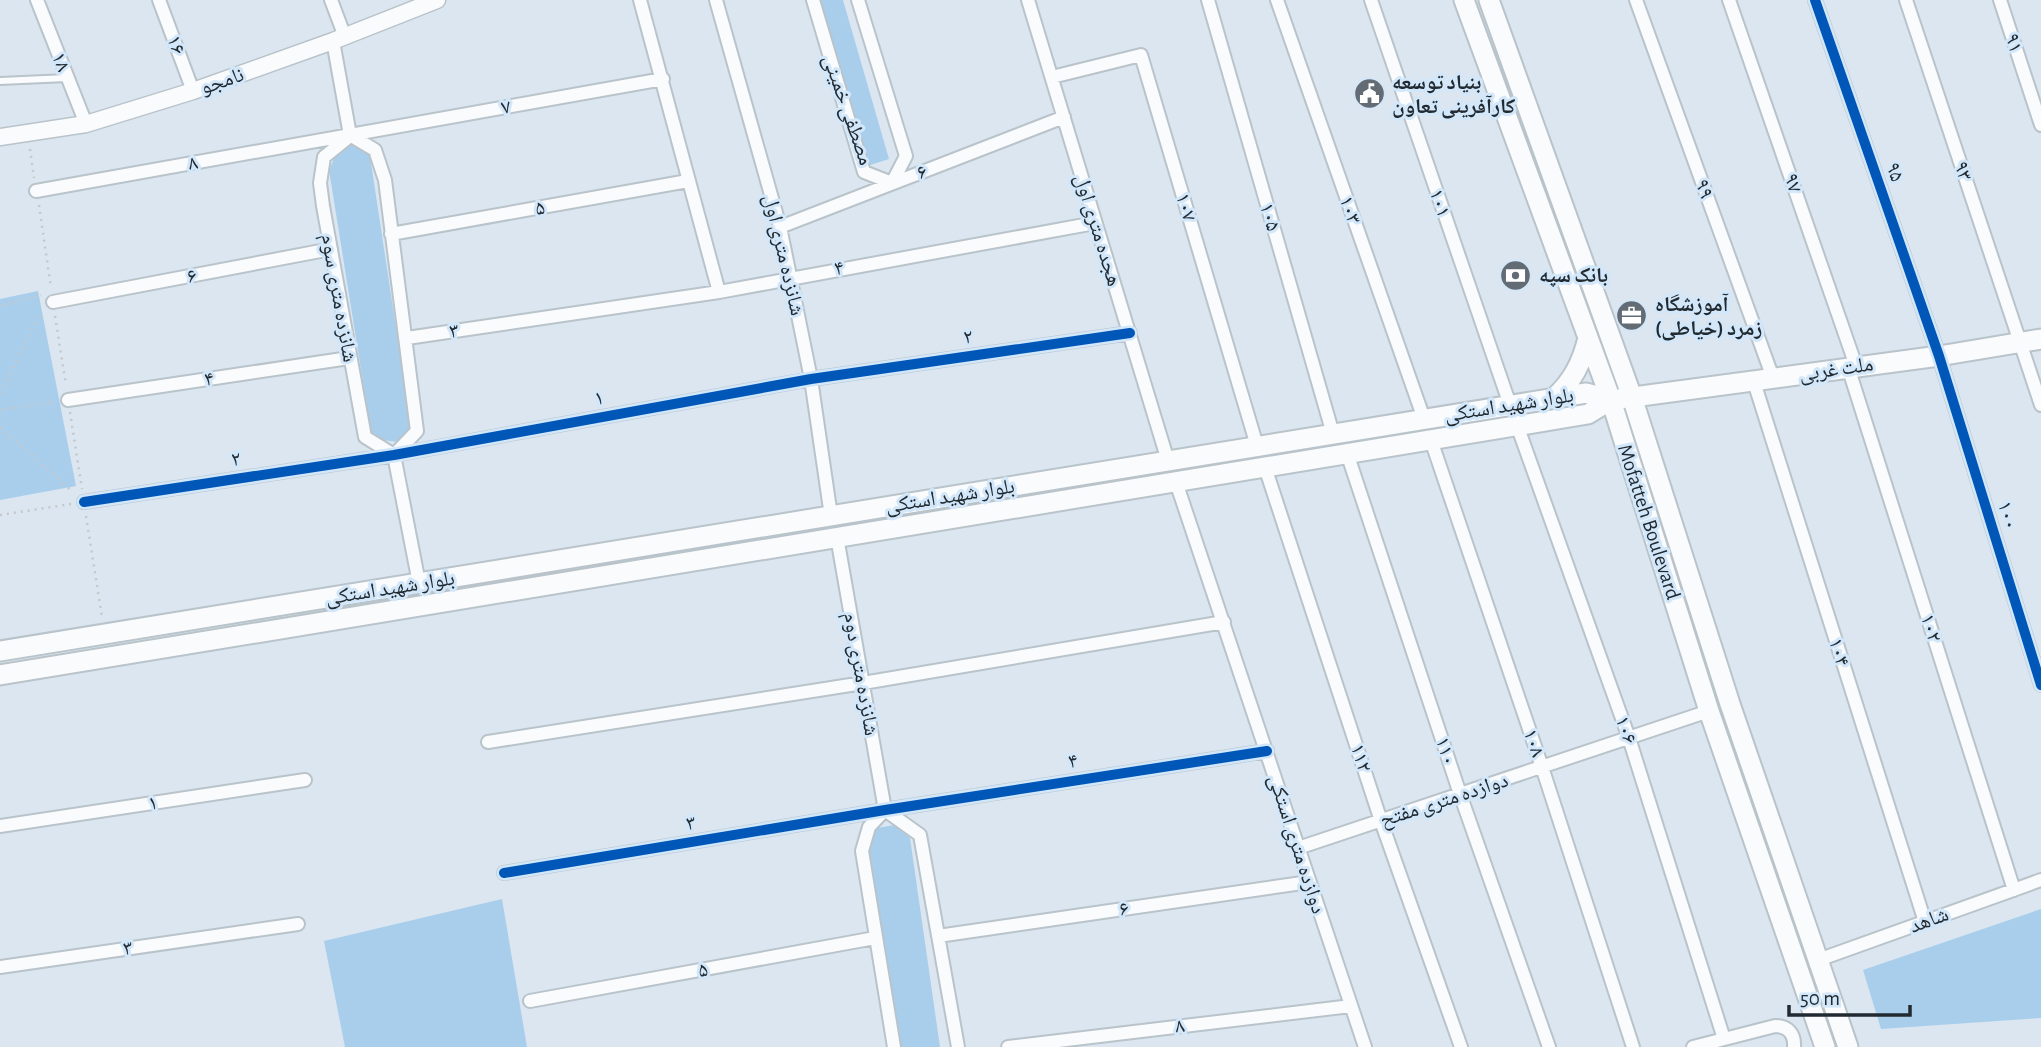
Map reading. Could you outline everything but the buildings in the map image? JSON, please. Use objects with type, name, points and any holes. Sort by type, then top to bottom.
[{"type":"main road","name":"Mofatteh Boulevard","points":[[1464,0],[1611,400],[1709,712],[1822,1039]]},
{"type":"main road","name":"Mofatteh Boulevard","points":[[1489,0],[1632,397],[1763,802],[1848,1047]]},
{"type":"main road","points":[[1554,398],[1563,390],[1582,362],[1588,338]]},
{"type":"main road","name":"ملت غربی","points":[[1611,400],[1939,356],[2041,339]]},
{"type":"main road","name":"بلوار شهید استکی","points":[[0,651],[1586,393],[1611,400]]},
{"type":"main road","name":"بلوار شهید استکی","points":[[0,675],[1588,414],[1611,400]]},
{"type":"main road","points":[[705,536],[708,559]]},
{"type":"main road","points":[[1743,810],[1763,802]]},
{"type":"main road","points":[[1822,1039],[1834,1047]]},
{"type":"street","name":"۱۸","points":[[37,0],[86,124]]},
{"type":"street","name":"۱۶","points":[[159,0],[193,91]]},
{"type":"street","points":[[331,0],[339,39],[350,135],[375,150],[385,180],[417,430],[394,455],[419,583]]},
{"type":"street","name":"نامجو","points":[[0,137],[86,124],[193,91],[339,39],[437,0]]},
{"type":"street","points":[[640,0],[719,292]]},
{"type":"street","name":"شانزده متری اول","points":[[716,0],[780,227],[811,379],[831,516]]},
{"type":"street","name":"مصطفی خمینی","points":[[813,0],[864,172],[892,183],[905,156],[859,0]]},
{"type":"street","name":"هجده متری اول","points":[[1029,0],[1094,223],[1168,461]]},
{"type":"street","name":"۱۰۵","points":[[1208,0],[1333,434]]},
{"type":"street","name":"۱۰۳","points":[[1277,0],[1424,419]]},
{"type":"street","name":"۱۰۱","points":[[1371,0],[1510,405]]},
{"type":"street","name":"۹۹","points":[[1636,0],[1763,380]]},
{"type":"street","name":"۹۷","points":[[1729,0],[1852,366]]},
{"type":"street","name":"۹۵","points":[[1815,0],[1939,356]]},
{"type":"street","name":"۹۳","points":[[1906,0],[2041,405]]},
{"type":"street","name":"۹۱","points":[[2000,0],[2041,125]]},
{"type":"street","name":"۱۰۷","points":[[1052,78],[1141,55],[1257,446]]},
{"type":"street","name":"۷","points":[[350,135],[663,79]]},
{"type":"street","name":"۶","points":[[780,227],[1064,117]]},
{"type":"street","name":"۸","points":[[36,191],[350,135]]},
{"type":"street","name":"شانزده متری سوم","points":[[350,135],[324,157],[320,183],[365,437],[394,455]]},
{"type":"street","name":"۵","points":[[391,234],[688,181]]},
{"type":"street","name":"۴","points":[[791,277],[1094,223]]},
{"type":"street","name":"۶","points":[[53,297],[331,249]]},
{"type":"street","name":"۳","points":[[407,338],[719,292],[791,277]]},
{"type":"street","name":"۲","points":[[811,379],[1130,333]]},
{"type":"street","name":"۱۰۰","points":[[1939,356],[2041,685]]},
{"type":"street","name":"۴","points":[[68,400],[349,358]]},
{"type":"street","name":"۱۰۲","points":[[1852,366],[2014,890]]},
{"type":"street","name":"۱","points":[[394,455],[811,379]]},
{"type":"street","name":"۱۰۴","points":[[1763,380],[1924,922]]},
{"type":"street","name":"۱۰۶","points":[[1517,425],[1629,738],[1724,1039]]},
{"type":"street","name":"۱۰۸","points":[[1431,440],[1633,1047]]},
{"type":"street","name":"۱۱۰","points":[[1348,453],[1460,794],[1549,1047]]},
{"type":"street","name":"۲","points":[[84,502],[394,455]]},
{"type":"street","name":"۱۱۲","points":[[1265,467],[1381,821],[1461,1047]]},
{"type":"street","name":"دوازده متری استکی","points":[[1176,482],[1365,1047]]},
{"type":"street","name":"شانزده متری دوم","points":[[837,537],[885,810]]},
{"type":"street","points":[[488,742],[863,683],[1224,622]]},
{"type":"street","name":"دوازده متری مفتح","points":[[1298,848],[1709,712]]},
{"type":"street","name":"۴","points":[[885,810],[1267,751]]},
{"type":"street","name":"۱","points":[[0,826],[305,780]]},
{"type":"street","points":[[894,1047],[862,851],[869,827],[885,810],[920,835],[958,1047]]},
{"type":"street","name":"۳","points":[[504,873],[885,810]]},
{"type":"street","name":"شاهد","points":[[1818,960],[2041,880]]},
{"type":"street","name":"۶","points":[[938,936],[1310,882]]},
{"type":"street","name":"۳","points":[[0,967],[298,924]]},
{"type":"street","name":"۵","points":[[530,1001],[875,938]]},
{"type":"street","name":"۸","points":[[1008,1047],[1351,1006]]},
{"type":"street","points":[[1693,1047],[1775,1026],[1783,1026],[1792,1034],[1794,1043],[1822,1039]]},
{"type":"lane","points":[[0,81],[68,78]]},
{"type":"path","points":[[27,132],[104,634]]},
{"type":"path","points":[[0,306],[53,297]]},
{"type":"path","points":[[0,393],[53,297]]},
{"type":"path","points":[[0,410],[68,400]]},
{"type":"path","points":[[0,427],[84,502]]},
{"type":"path","points":[[0,515],[84,502]]},
{"type":"shaded area","points":[[818,0],[843,0],[889,159],[867,166]]},
{"type":"shaded area","points":[[341,143],[357,146],[370,156],[411,427],[399,442],[380,440],[371,432],[329,170]]},
{"type":"shaded area","points":[[38,291],[76,486],[0,500],[0,299]]},
{"type":"shaded area","points":[[895,825],[910,838],[940,1047],[892,1047],[869,898],[867,835],[877,828]]},
{"type":"shaded area","points":[[502,899],[527,1047],[345,1047],[324,941]]},
{"type":"shaded area","points":[[2041,909],[2041,1018],[1881,1029],[1863,970]]},
{"type":"cycle path","points":[[1815,0],[1939,356],[2041,685]]},
{"type":"cycle path","points":[[84,502],[394,455],[811,379],[1130,333]]},
{"type":"cycle path","points":[[504,873],[1267,751]]},
{"type":"place","name":"بنیاد توسعه کارآفرینی تعاون","points":[[1369,94]]},
{"type":"place","name":"بانک سپه","points":[[1516,275]]},
{"type":"place","name":"آموزشگاه زمرد (خیاطی)","points":[[1632,316]]}]
